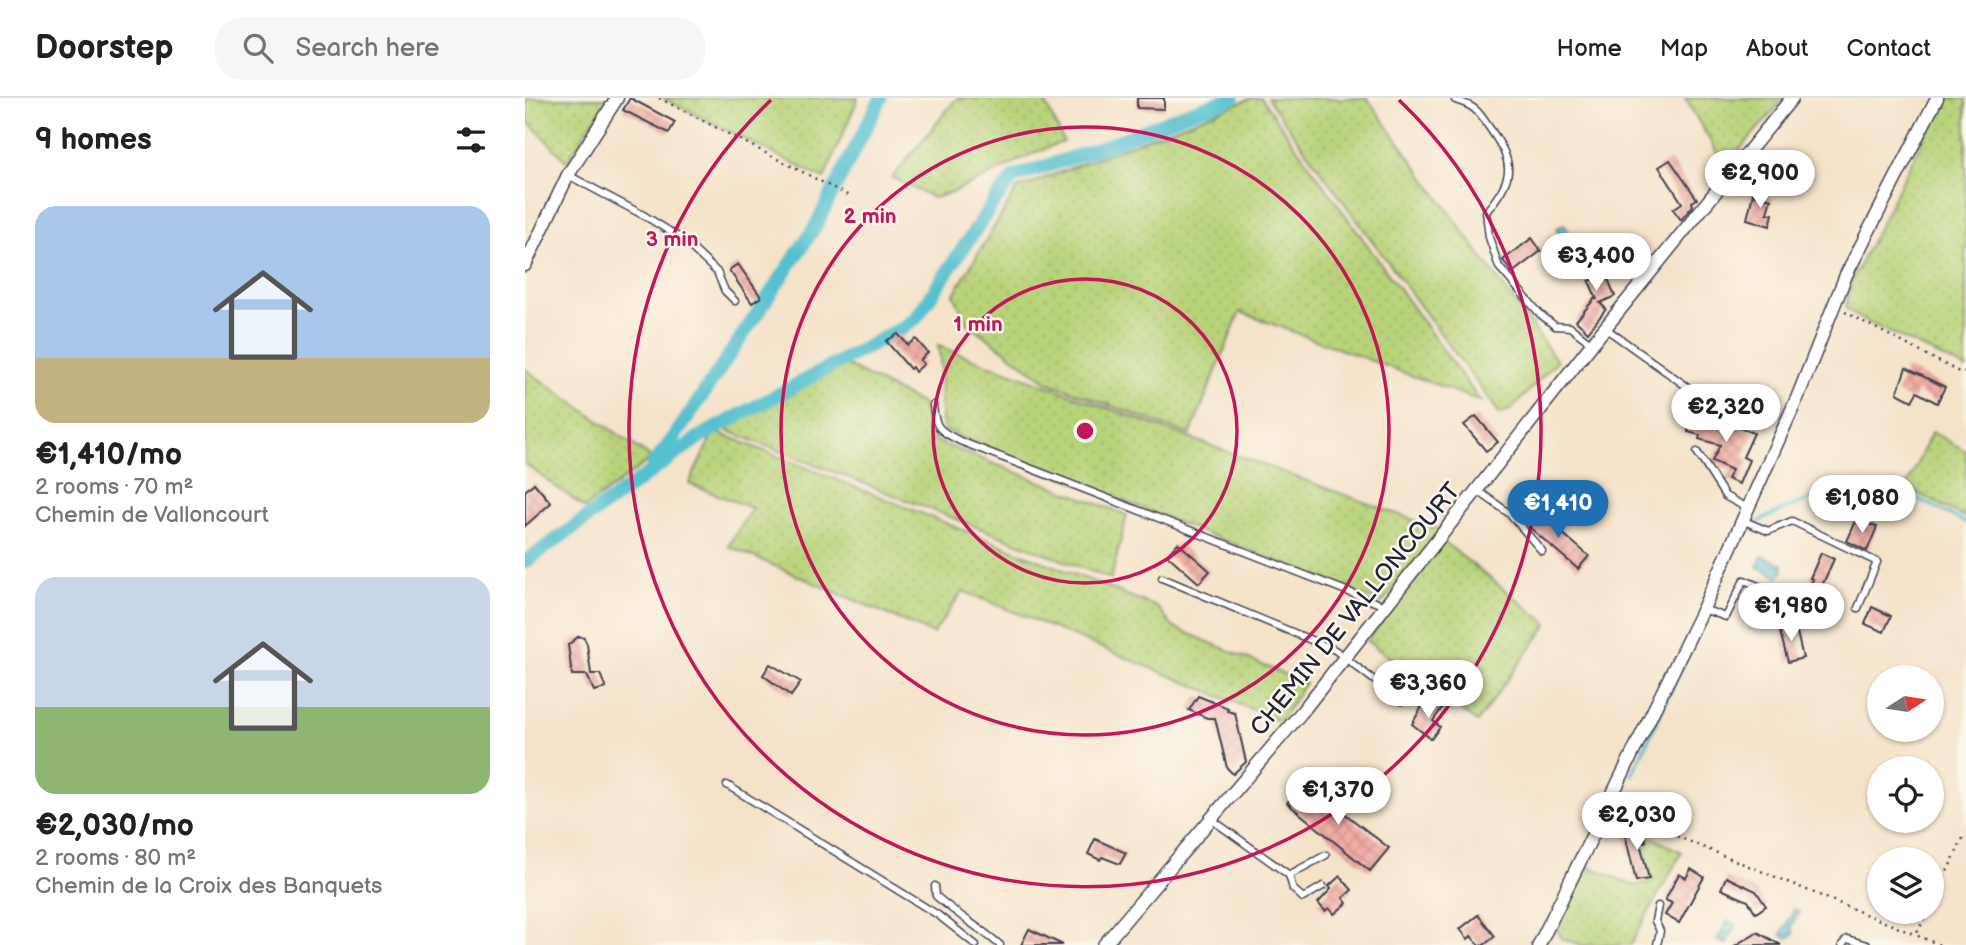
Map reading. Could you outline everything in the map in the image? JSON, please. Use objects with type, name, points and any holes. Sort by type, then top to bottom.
[{"type":"street","points":[[525,265],[568,176],[617,98]]},
{"type":"street","name":"CHEMIN DE VALLONCOURT","points":[[1104,945],[1301,713],[1592,344],[1792,98]]},
{"type":"street","points":[[1543,944],[1703,609],[1798,396],[1832,307],[1937,98]]},
{"type":"lane","points":[[1455,100],[1473,105],[1506,151],[1509,166],[1504,190],[1486,212],[1489,237],[1499,267],[1540,314],[1555,326],[1570,327],[1592,344]]},
{"type":"lane","points":[[568,176],[646,216],[682,239],[717,272],[725,291],[735,301]]},
{"type":"lane","points":[[1605,328],[1710,403]]},
{"type":"lane","points":[[933,405],[935,422],[942,432],[960,442],[1385,606]]},
{"type":"lane","points":[[1697,452],[1725,496],[1768,531],[1792,521],[1877,562],[1858,608]]},
{"type":"lane","points":[[1477,490],[1510,514],[1542,551]]},
{"type":"lane","points":[[1162,578],[1335,650],[1401,701],[1419,695]]},
{"type":"lane","points":[[1703,609],[1726,617],[1744,580],[1796,601]]},
{"type":"lane","points":[[727,785],[938,915],[976,945]]},
{"type":"lane","points":[[1211,819],[1289,875],[1293,889],[1303,898],[1323,886]]},
{"type":"lane","points":[[1289,875],[1326,855]]},
{"type":"lane","points":[[935,886],[936,896],[960,918],[974,923],[1000,945]]},
{"type":"lane","points":[[1657,945],[1660,931],[1655,921],[1658,906]]},
{"type":"lane","points":[[1842,945],[1847,939],[1867,945]]},
{"type":"path","points":[[659,98],[851,197]]},
{"type":"path","points":[[1832,307],[1966,374]]},
{"type":"path","points":[[1609,801],[1642,822],[1940,945]]},
{"type":"path","points":[[1944,878],[1965,834]]},
{"type":"path","points":[[1916,935],[1922,924]]},
{"type":"green space","points":[[525,98],[608,98],[567,162],[525,118]]},
{"type":"green space","points":[[663,98],[858,98],[824,179]]},
{"type":"green space","points":[[957,98],[1043,98],[1064,142],[967,186],[933,198],[892,178]]},
{"type":"green space","points":[[1252,98],[1261,98],[1480,401],[1240,312],[1190,435],[1047,382],[966,322],[954,294],[1017,189]]},
{"type":"green space","points":[[1267,98],[1367,98],[1557,361],[1512,409],[1500,414]]},
{"type":"green space","points":[[1685,98],[1785,98],[1725,166]]},
{"type":"green space","points":[[1944,98],[1966,98],[1966,369],[1859,318],[1846,308],[1849,286]]},
{"type":"green space","points":[[938,346],[1441,530],[1382,603],[944,430]]},
{"type":"green space","points":[[844,364],[922,404],[935,441],[1127,515],[1111,579],[723,429]]},
{"type":"green space","points":[[525,369],[652,458],[585,508],[525,464]]},
{"type":"green space","points":[[714,431],[1157,607],[1173,627],[1305,683],[1280,721],[963,591],[933,634],[728,546],[752,508],[689,484]]},
{"type":"green space","points":[[1932,432],[1966,451],[1966,518],[1906,487]]},
{"type":"green space","points":[[1444,542],[1548,624],[1477,722],[1367,641]]},
{"type":"green space","points":[[1649,836],[1682,852],[1630,945],[1582,945],[1562,939],[1557,929],[1588,866],[1635,886],[1652,881],[1643,844],[1649,843]]},
{"type":"water","points":[[1564,224],[1576,244],[1568,248],[1556,229]]},
{"type":"water","points":[[1758,380],[1768,385],[1761,402],[1754,404],[1750,398]]},
{"type":"water","points":[[1762,556],[1783,564],[1783,572],[1778,576],[1757,567]]},
{"type":"water","points":[[1794,909],[1799,912],[1791,927],[1794,934],[1788,938],[1781,935]]},
{"type":"water","points":[[1728,921],[1736,925],[1726,944],[1717,940]]},
{"type":"building","points":[[630,98],[675,122],[669,133],[623,110]]},
{"type":"building","points":[[1137,98],[1164,98],[1164,109],[1137,108]]},
{"type":"building","points":[[1670,160],[1697,199],[1692,202],[1693,206],[1681,220],[1673,209],[1682,203],[1659,167]]},
{"type":"building","points":[[1753,194],[1771,199],[1767,213],[1773,214],[1770,226],[1747,219]]},
{"type":"building","points":[[1532,238],[1541,251],[1512,273],[1503,260]]},
{"type":"building","points":[[1596,252],[1608,273],[1606,274],[1615,296],[1600,303],[1606,309],[1588,332],[1576,321],[1595,298],[1597,300],[1589,281],[1595,279],[1585,256]]},
{"type":"building","points":[[738,264],[761,297],[752,303],[729,270]]},
{"type":"building","points":[[898,334],[908,345],[916,339],[928,353],[920,360],[924,364],[915,372],[886,341]]},
{"type":"building","points":[[1906,368],[1945,387],[1937,403],[1917,392],[1912,401],[1897,393]]},
{"type":"building","points":[[1722,414],[1731,418],[1729,423],[1754,433],[1743,457],[1749,460],[1739,484],[1727,479],[1732,470],[1712,461],[1720,445],[1699,439],[1700,435],[1688,432],[1690,420],[1717,426]]},
{"type":"building","points":[[1476,416],[1498,442],[1486,451],[1464,425]]},
{"type":"building","points":[[534,483],[551,503],[525,526],[525,491]]},
{"type":"building","points":[[1543,511],[1556,521],[1553,525],[1589,556],[1578,569],[1529,527]]},
{"type":"building","points":[[1857,519],[1877,527],[1867,551],[1847,541]]},
{"type":"building","points":[[1178,543],[1210,571],[1199,583],[1167,555]]},
{"type":"building","points":[[1821,553],[1834,559],[1821,588],[1811,583],[1813,579],[1810,578]]},
{"type":"building","points":[[1872,607],[1891,616],[1884,632],[1865,624]]},
{"type":"building","points":[[1795,624],[1803,658],[1788,662],[1779,628]]},
{"type":"building","points":[[579,636],[584,638],[587,644],[591,674],[600,674],[606,688],[594,691],[587,675],[572,675],[568,645]]},
{"type":"building","points":[[770,664],[801,682],[791,696],[763,675]]},
{"type":"building","points":[[1409,678],[1417,684],[1407,694],[1401,690]]},
{"type":"building","points":[[1198,696],[1235,713],[1246,762],[1233,774],[1227,768],[1215,718],[1207,718],[1189,710]]},
{"type":"building","points":[[1433,701],[1442,708],[1433,721],[1440,727],[1431,739],[1412,724],[1424,703],[1428,707]]},
{"type":"building","points":[[1304,782],[1389,848],[1370,871],[1287,803]]},
{"type":"building","points":[[1642,826],[1646,841],[1640,843],[1649,879],[1636,881],[1624,830]]},
{"type":"building","points":[[1095,839],[1126,853],[1120,864],[1102,857],[1100,860],[1088,854]]},
{"type":"building","points":[[1691,869],[1704,877],[1679,923],[1665,915],[1672,903],[1665,900],[1679,874],[1686,878]]},
{"type":"building","points":[[1340,876],[1352,890],[1343,898],[1347,903],[1334,914],[1329,908],[1325,911],[1318,903],[1331,889],[1329,886]]},
{"type":"building","points":[[1726,877],[1756,891],[1766,906],[1756,913],[1748,901],[1721,889]]},
{"type":"building","points":[[1478,915],[1495,936],[1484,945],[1479,945],[1471,936],[1468,939],[1460,929]]},
{"type":"building","points":[[1029,929],[1063,945],[1021,945]]},
{"type":"building","points":[[1757,932],[1781,945],[1736,945]]},
{"type":"waterway","points":[[653,465],[815,227],[881,98]]},
{"type":"waterway","points":[[525,562],[701,436],[916,318],[996,199],[1014,177],[1098,149],[1187,113],[1233,98]]},
{"type":"waterway","points":[[1740,538],[1763,519],[1814,497],[1909,494],[1966,523]]},
{"type":"waterway","points":[[1632,775],[1697,635]]}]
